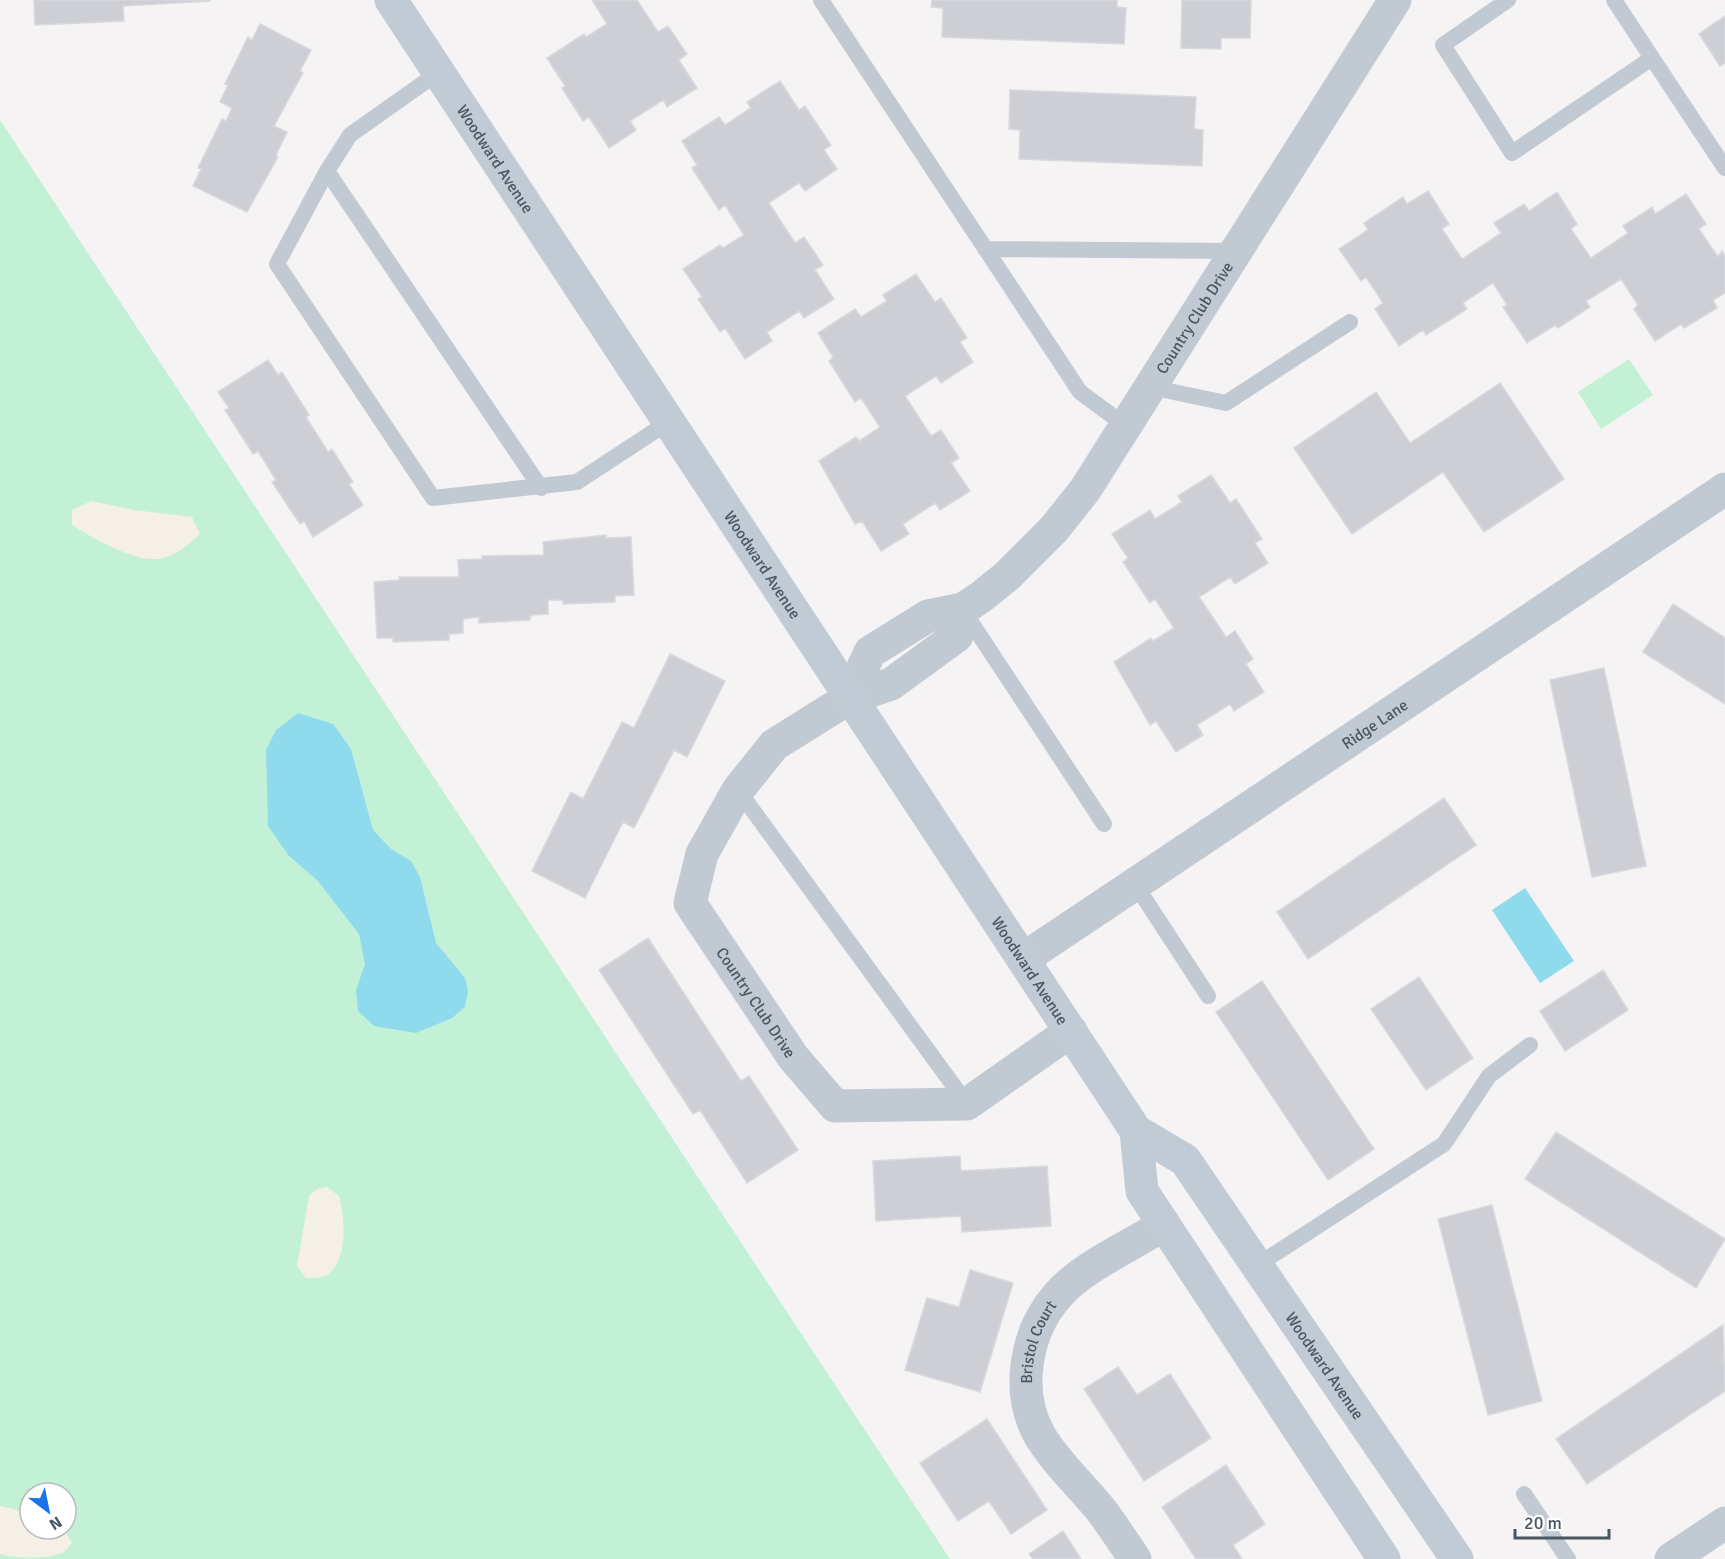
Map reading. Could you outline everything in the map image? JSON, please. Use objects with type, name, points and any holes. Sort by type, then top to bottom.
[{"type":"main road","name":"Woodward Avenue","points":[[391,0],[1136,1131],[1185,1160],[1457,1559]]},
{"type":"main road","name":"Woodward Avenue","points":[[1136,1131],[1142,1191],[1384,1559]]},
{"type":"street","name":"Country Club Drive","points":[[967,1104],[835,1106],[793,1057],[690,903],[702,854],[738,790],[774,745],[849,698],[891,684],[957,636],[963,609],[1007,576],[1054,529],[1085,490],[1126,426],[1387,4]]},
{"type":"street","name":"Ridge Lane","points":[[1023,959],[1725,489]]},
{"type":"street","points":[[967,1104],[1071,1030]]},
{"type":"street","name":"Bristol Court","points":[[1135,1559],[1101,1510],[1056,1459],[1039,1434],[1029,1406],[1026,1376],[1030,1346],[1041,1319],[1058,1294],[1082,1275],[1164,1224]]},
{"type":"street","points":[[1671,1559],[1725,1522]]},
{"type":"lane","points":[[821,0],[1080,392],[1126,426]]},
{"type":"lane","points":[[1508,0],[1443,45],[1512,153],[1652,58]]},
{"type":"lane","points":[[1614,0],[1725,168]]},
{"type":"lane","points":[[439,72],[350,135],[327,171],[277,264],[433,498],[541,488],[577,482],[670,421]]},
{"type":"lane","points":[[327,171],[541,488]]},
{"type":"lane","points":[[985,249],[1236,251]]},
{"type":"lane","points":[[1150,387],[1226,403],[1350,322]]},
{"type":"lane","points":[[963,609],[1104,824]]},
{"type":"lane","points":[[738,790],[967,1104]]},
{"type":"lane","points":[[1135,884],[1208,996]]},
{"type":"lane","points":[[1256,1266],[1444,1144],[1489,1076],[1530,1045]]},
{"type":"lane","points":[[1524,1494],[1568,1559]]},
{"type":"green space","points":[[0,120],[950,1559],[0,1559]]},
{"type":"green space","points":[[1629,359],[1653,395],[1601,429],[1578,392]]},
{"type":"sand","points":[[91,501],[134,510],[192,517],[200,534],[186,546],[163,558],[147,559],[125,553],[72,525],[72,510]]},
{"type":"sand","points":[[327,1187],[339,1196],[344,1227],[342,1251],[333,1270],[325,1276],[306,1278],[297,1266],[309,1196],[317,1189]]},
{"type":"sand","points":[[0,1506],[18,1510],[18,1541],[72,1542],[63,1553],[49,1556],[23,1557],[0,1554]]},
{"type":"water","points":[[298,713],[333,724],[351,749],[373,830],[391,849],[411,861],[420,877],[436,943],[465,978],[468,991],[465,1007],[452,1018],[416,1033],[374,1026],[358,1011],[356,990],[365,964],[359,934],[317,880],[289,856],[268,826],[266,750],[276,730]]},
{"type":"water","points":[[1525,888],[1574,961],[1540,983],[1492,910]]},
{"type":"building","points":[[34,0],[210,1],[123,6],[124,21],[35,25]]},
{"type":"building","points":[[592,0],[637,0],[658,32],[668,26],[687,54],[679,60],[697,88],[667,107],[663,100],[630,121],[636,130],[609,148],[589,117],[583,121],[562,88],[565,86],[547,58],[584,34],[586,37],[607,24]]},
{"type":"building","points":[[932,0],[1117,0],[1117,7],[1126,8],[1124,44],[942,37],[943,8],[931,7]]},
{"type":"building","points":[[1182,0],[1251,0],[1250,38],[1221,38],[1221,49],[1181,48]]},
{"type":"building","points":[[1725,16],[1725,63],[1720,66],[1699,34]]},
{"type":"building","points":[[260,24],[311,50],[300,71],[303,73],[274,126],[287,132],[276,155],[278,157],[247,212],[193,186],[201,169],[198,168],[222,119],[226,121],[232,108],[220,102],[228,85],[225,84],[248,37],[252,40]]},
{"type":"building","points":[[780,81],[799,110],[805,106],[831,145],[824,150],[837,169],[805,191],[799,183],[769,203],[795,243],[804,237],[823,265],[815,270],[834,299],[804,318],[799,311],[767,332],[772,341],[745,359],[725,328],[720,332],[698,299],[702,297],[683,269],[720,245],[723,248],[744,235],[725,205],[719,210],[692,168],[697,165],[682,141],[719,117],[725,125],[751,108],[747,102]]},
{"type":"building","points":[[1010,90],[1196,97],[1194,129],[1203,130],[1202,166],[1019,159],[1020,130],[1009,129]]},
{"type":"building","points":[[1428,191],[1449,224],[1442,229],[1462,259],[1501,233],[1494,223],[1524,204],[1529,211],[1557,192],[1577,224],[1571,229],[1591,258],[1628,233],[1623,226],[1652,207],[1655,214],[1686,194],[1706,224],[1699,229],[1718,257],[1722,251],[1725,256],[1725,293],[1713,300],[1717,308],[1684,328],[1681,324],[1655,341],[1634,309],[1638,305],[1621,279],[1586,301],[1590,307],[1558,328],[1555,325],[1527,343],[1503,307],[1507,305],[1493,283],[1463,303],[1467,309],[1426,335],[1423,330],[1399,346],[1375,309],[1383,303],[1366,277],[1361,281],[1339,249],[1368,230],[1364,223],[1403,197],[1407,204]]},
{"type":"building","points":[[916,274],[935,302],[941,298],[967,338],[960,342],[973,362],[941,383],[936,376],[905,396],[931,436],[941,430],[959,458],[951,463],[970,491],[940,510],[935,503],[903,524],[909,534],[881,551],[862,521],[855,524],[819,461],[856,437],[859,441],[880,427],[861,398],[855,402],[829,361],[833,357],[818,333],[855,309],[861,317],[887,301],[883,295]]},
{"type":"building","points":[[268,360],[278,375],[282,372],[309,415],[306,417],[328,452],[332,449],[353,482],[349,484],[363,505],[313,537],[304,521],[300,524],[272,482],[276,480],[258,451],[253,454],[225,410],[229,408],[218,392]]},
{"type":"building","points":[[1500,383],[1564,479],[1484,532],[1443,472],[1352,534],[1294,448],[1376,392],[1410,443]]},
{"type":"building","points":[[1211,475],[1230,503],[1236,499],[1262,539],[1255,543],[1268,563],[1235,584],[1230,577],[1199,597],[1226,637],[1235,631],[1253,659],[1246,664],[1264,692],[1234,711],[1230,704],[1197,725],[1203,735],[1176,752],[1156,721],[1150,725],[1114,662],[1151,638],[1153,641],[1174,628],[1155,599],[1150,603],[1123,562],[1128,558],[1112,534],[1150,510],[1155,519],[1182,502],[1178,496]]},
{"type":"building","points":[[606,535],[606,538],[631,537],[634,595],[615,596],[615,602],[563,604],[563,600],[548,600],[548,614],[531,615],[530,620],[479,623],[479,617],[463,619],[463,633],[449,634],[449,640],[393,642],[393,638],[377,638],[374,582],[400,580],[399,577],[459,577],[458,560],[482,559],[482,556],[544,555],[543,542]]},
{"type":"building","points":[[1673,604],[1725,638],[1725,704],[1643,652]]},
{"type":"building","points":[[670,654],[725,681],[687,757],[674,750],[634,828],[623,822],[585,898],[532,871],[571,792],[583,799],[622,722],[634,728]]},
{"type":"building","points":[[1604,668],[1646,866],[1592,877],[1550,680]]},
{"type":"building","points":[[1444,798],[1476,845],[1308,959],[1277,912]]},
{"type":"building","points":[[648,938],[741,1081],[749,1076],[798,1150],[747,1183],[700,1110],[693,1114],[599,970]]},
{"type":"building","points":[[1603,970],[1628,1010],[1565,1051],[1540,1011]]},
{"type":"building","points":[[1419,977],[1473,1058],[1426,1090],[1371,1009]]},
{"type":"building","points":[[1262,981],[1374,1149],[1328,1180],[1216,1012]]},
{"type":"building","points":[[1556,1132],[1725,1239],[1696,1288],[1525,1179]]},
{"type":"building","points":[[960,1156],[961,1171],[1047,1166],[1051,1226],[962,1232],[961,1216],[876,1221],[873,1161]]},
{"type":"building","points":[[1492,1205],[1542,1401],[1488,1415],[1438,1219]]},
{"type":"building","points":[[970,1270],[1013,1283],[980,1392],[905,1370],[927,1298],[959,1307]]},
{"type":"building","points":[[1723,1325],[1725,1391],[1587,1484],[1556,1439]]},
{"type":"building","points":[[1118,1367],[1137,1395],[1170,1374],[1211,1438],[1144,1481],[1084,1389]]},
{"type":"building","points":[[987,1419],[1047,1510],[1011,1534],[989,1501],[958,1521],[920,1463]]},
{"type":"building","points":[[1226,1465],[1265,1524],[1233,1545],[1242,1559],[1196,1559],[1162,1507]]},
{"type":"building","points":[[1063,1531],[1081,1559],[1033,1559],[1029,1554]]}]
